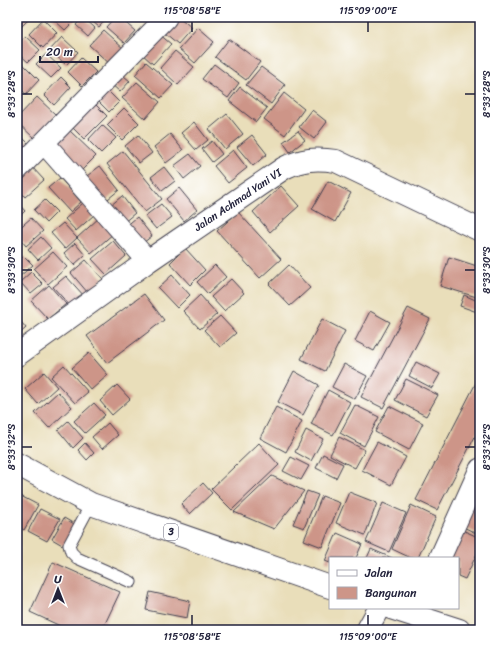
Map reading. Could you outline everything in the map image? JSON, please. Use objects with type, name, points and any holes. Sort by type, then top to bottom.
[{"type":"main road","name":"Jalan Achmad Yani VI","points":[[17,355],[148,261],[284,168],[298,162],[310,159],[336,162],[480,230]]},
{"type":"main road","name":"3","points":[[17,464],[91,504],[329,587]]},
{"type":"main road","points":[[399,609],[414,611],[459,630]]},
{"type":"street","points":[[17,170],[166,18]]},
{"type":"street","points":[[44,143],[148,261]]},
{"type":"street","points":[[440,557],[480,469]]},
{"type":"street","points":[[367,630],[378,609]]},
{"type":"lane","points":[[91,504],[69,545],[71,552],[77,558],[131,582]]},
{"type":"building","points":[[17,17],[29,19],[17,31]]},
{"type":"building","points":[[51,17],[78,17],[65,30]]},
{"type":"building","points":[[83,17],[95,28],[88,36],[76,25]]},
{"type":"building","points":[[87,17],[108,17],[99,27]]},
{"type":"building","points":[[115,17],[119,17],[135,31],[124,43],[106,27]]},
{"type":"building","points":[[179,17],[192,28],[178,44],[165,33]]},
{"type":"building","points":[[43,19],[57,33],[43,48],[29,34]]},
{"type":"building","points":[[198,28],[214,42],[195,63],[179,49]]},
{"type":"building","points":[[103,30],[125,50],[111,65],[89,45]]},
{"type":"building","points":[[159,34],[171,44],[153,64],[141,53]]},
{"type":"building","points":[[25,36],[40,50],[28,62],[17,52],[17,45]]},
{"type":"building","points":[[62,37],[78,52],[66,65],[50,50]]},
{"type":"building","points":[[229,39],[260,62],[246,80],[215,57]]},
{"type":"building","points":[[175,51],[194,67],[178,85],[160,68]]},
{"type":"building","points":[[46,54],[61,68],[51,78],[36,64]]},
{"type":"building","points":[[81,58],[96,72],[82,86],[68,72]]},
{"type":"building","points":[[20,61],[39,80],[26,94],[17,85],[17,64]]},
{"type":"building","points":[[146,62],[173,85],[161,98],[135,75]]},
{"type":"building","points":[[214,64],[239,83],[228,98],[202,79]]},
{"type":"building","points":[[261,67],[285,85],[271,104],[246,85]]},
{"type":"building","points":[[119,72],[130,81],[120,92],[110,83]]},
{"type":"building","points":[[61,77],[71,87],[54,105],[44,95]]},
{"type":"building","points":[[137,82],[160,102],[145,119],[122,98]]},
{"type":"building","points":[[240,87],[267,108],[256,122],[229,101]]},
{"type":"building","points":[[107,90],[119,102],[109,112],[97,100]]},
{"type":"building","points":[[284,93],[304,109],[285,135],[264,119]]},
{"type":"building","points":[[37,97],[56,115],[34,138],[17,122],[17,118]]},
{"type":"building","points":[[93,102],[107,116],[84,139],[70,125]]},
{"type":"building","points":[[124,108],[139,123],[122,140],[107,125]]},
{"type":"building","points":[[312,110],[327,122],[314,139],[299,127]]},
{"type":"building","points":[[227,114],[243,134],[225,149],[209,129]]},
{"type":"building","points":[[194,122],[208,140],[196,150],[181,133]]},
{"type":"building","points":[[102,125],[116,138],[101,153],[88,140]]},
{"type":"building","points":[[69,130],[96,156],[80,172],[53,145]]},
{"type":"building","points":[[298,131],[305,140],[290,152],[283,142]]},
{"type":"building","points":[[18,133],[30,145],[19,157],[17,155]]},
{"type":"building","points":[[170,134],[183,150],[166,163],[154,147]]},
{"type":"building","points":[[138,135],[152,153],[139,163],[125,146]]},
{"type":"building","points":[[252,135],[267,154],[253,166],[237,147]]},
{"type":"building","points":[[212,141],[222,154],[212,162],[202,149]]},
{"type":"building","points":[[233,150],[247,168],[228,183],[214,166]]},
{"type":"building","points":[[123,151],[162,199],[145,212],[107,164]]},
{"type":"building","points":[[190,154],[200,166],[184,179],[174,166]]},
{"type":"building","points":[[100,166],[119,190],[103,203],[83,179]]},
{"type":"building","points":[[32,167],[44,180],[25,197],[17,187],[17,180]]},
{"type":"building","points":[[164,167],[175,181],[162,191],[151,177]]},
{"type":"building","points":[[60,178],[81,202],[70,212],[48,188]]},
{"type":"building","points":[[328,181],[351,193],[335,222],[312,209]]},
{"type":"building","points":[[281,186],[299,206],[270,232],[253,212]]},
{"type":"building","points":[[179,188],[197,210],[184,221],[166,199]]},
{"type":"building","points":[[122,196],[135,213],[123,223],[110,206]]},
{"type":"building","points":[[45,200],[57,212],[46,223],[34,210]]},
{"type":"building","points":[[17,202],[25,211],[18,218],[17,217]]},
{"type":"building","points":[[83,203],[94,215],[76,231],[65,219]]},
{"type":"building","points":[[161,204],[172,217],[156,229],[145,216]]},
{"type":"building","points":[[238,212],[281,259],[260,278],[217,231]]},
{"type":"building","points":[[100,217],[114,233],[91,253],[77,238]]},
{"type":"building","points":[[137,217],[152,236],[139,246],[124,228]]},
{"type":"building","points":[[31,218],[43,231],[26,246],[17,235],[17,230]]},
{"type":"building","points":[[63,223],[77,238],[65,249],[51,233]]},
{"type":"building","points":[[41,237],[51,248],[38,260],[28,249]]},
{"type":"building","points":[[113,241],[126,256],[106,274],[92,259]]},
{"type":"building","points":[[75,243],[85,255],[74,265],[64,253]]},
{"type":"building","points":[[185,248],[205,270],[190,285],[170,263]]},
{"type":"building","points":[[53,252],[67,267],[48,284],[34,269]]},
{"type":"building","points":[[24,256],[33,265],[19,277],[17,275],[17,262]]},
{"type":"building","points":[[449,257],[480,267],[480,298],[440,286]]},
{"type":"building","points":[[86,260],[103,279],[88,293],[71,273]]},
{"type":"building","points":[[215,265],[226,277],[208,294],[197,282]]},
{"type":"building","points":[[289,265],[310,288],[290,306],[269,284]]},
{"type":"building","points":[[31,272],[43,284],[31,294],[20,282]]},
{"type":"building","points":[[172,275],[190,295],[177,308],[158,288]]},
{"type":"building","points":[[66,276],[85,297],[72,308],[53,287]]},
{"type":"building","points":[[231,279],[244,293],[224,311],[211,297]]},
{"type":"building","points":[[49,285],[66,304],[48,319],[31,301]]},
{"type":"building","points":[[144,294],[164,320],[107,363],[87,336]]},
{"type":"building","points":[[200,295],[217,314],[200,329],[183,311]]},
{"type":"building","points":[[464,295],[480,302],[480,313],[460,306]]},
{"type":"building","points":[[408,308],[430,319],[383,408],[361,397]]},
{"type":"building","points":[[370,311],[390,322],[374,351],[355,341]]},
{"type":"building","points":[[220,316],[236,333],[220,347],[204,330]]},
{"type":"building","points":[[17,317],[26,328],[17,336]]},
{"type":"building","points":[[322,319],[345,331],[325,371],[301,359]]},
{"type":"building","points":[[89,353],[108,375],[91,390],[72,368]]},
{"type":"building","points":[[416,362],[440,374],[432,388],[409,376]]},
{"type":"building","points":[[344,364],[367,376],[355,399],[332,387]]},
{"type":"building","points":[[64,365],[88,392],[75,403],[51,377]]},
{"type":"building","points":[[294,371],[319,385],[303,415],[278,402]]},
{"type":"building","points":[[44,372],[57,387],[38,404],[25,389]]},
{"type":"building","points":[[480,375],[480,427],[437,510],[416,500]]},
{"type":"building","points":[[406,379],[438,395],[426,416],[395,400]]},
{"type":"building","points":[[117,385],[130,399],[112,415],[100,401]]},
{"type":"building","points":[[328,390],[350,402],[333,435],[311,424]]},
{"type":"building","points":[[58,392],[72,407],[49,428],[35,413]]},
{"type":"building","points":[[94,403],[105,415],[85,433],[74,421]]},
{"type":"building","points":[[355,405],[379,417],[364,446],[340,433]]},
{"type":"building","points":[[389,406],[423,423],[409,450],[375,432]]},
{"type":"building","points":[[276,407],[302,421],[286,452],[260,438]]},
{"type":"building","points":[[68,421],[83,438],[73,448],[58,430]]},
{"type":"building","points":[[108,423],[118,435],[102,449],[92,437]]},
{"type":"building","points":[[306,430],[323,439],[311,461],[295,452]]},
{"type":"building","points":[[339,437],[365,450],[355,468],[330,455]]},
{"type":"building","points":[[377,442],[406,457],[391,485],[362,470]]},
{"type":"building","points":[[85,443],[94,453],[87,460],[78,450]]},
{"type":"building","points":[[259,443],[279,465],[232,510],[211,489]]},
{"type":"building","points":[[323,454],[343,464],[336,478],[316,468]]},
{"type":"building","points":[[291,457],[309,466],[301,480],[283,471]]},
{"type":"building","points":[[272,476],[304,491],[274,529],[234,512]]},
{"type":"building","points":[[203,483],[212,493],[190,514],[181,504]]},
{"type":"building","points":[[307,491],[318,495],[304,528],[293,524]]},
{"type":"building","points":[[349,492],[377,503],[365,535],[336,523]]},
{"type":"building","points":[[17,494],[38,505],[24,530],[17,526]]},
{"type":"building","points":[[474,494],[480,497],[480,535],[459,525]]},
{"type":"building","points":[[322,496],[340,503],[322,547],[304,540]]},
{"type":"building","points":[[383,503],[406,513],[389,552],[366,542]]},
{"type":"building","points":[[411,505],[436,517],[418,557],[409,557],[392,549]]},
{"type":"building","points":[[40,509],[60,519],[47,541],[28,531]]},
{"type":"building","points":[[64,518],[76,525],[64,546],[52,539]]},
{"type":"building","points":[[458,528],[480,538],[480,547],[465,579],[459,576],[459,557],[444,557]]},
{"type":"building","points":[[337,533],[362,544],[356,557],[329,557],[329,563],[325,561]]},
{"type":"building","points":[[371,549],[390,557],[367,557]]},
{"type":"building","points":[[53,562],[120,592],[102,630],[69,630],[30,612]]},
{"type":"building","points":[[150,592],[190,601],[187,618],[146,610]]}]
